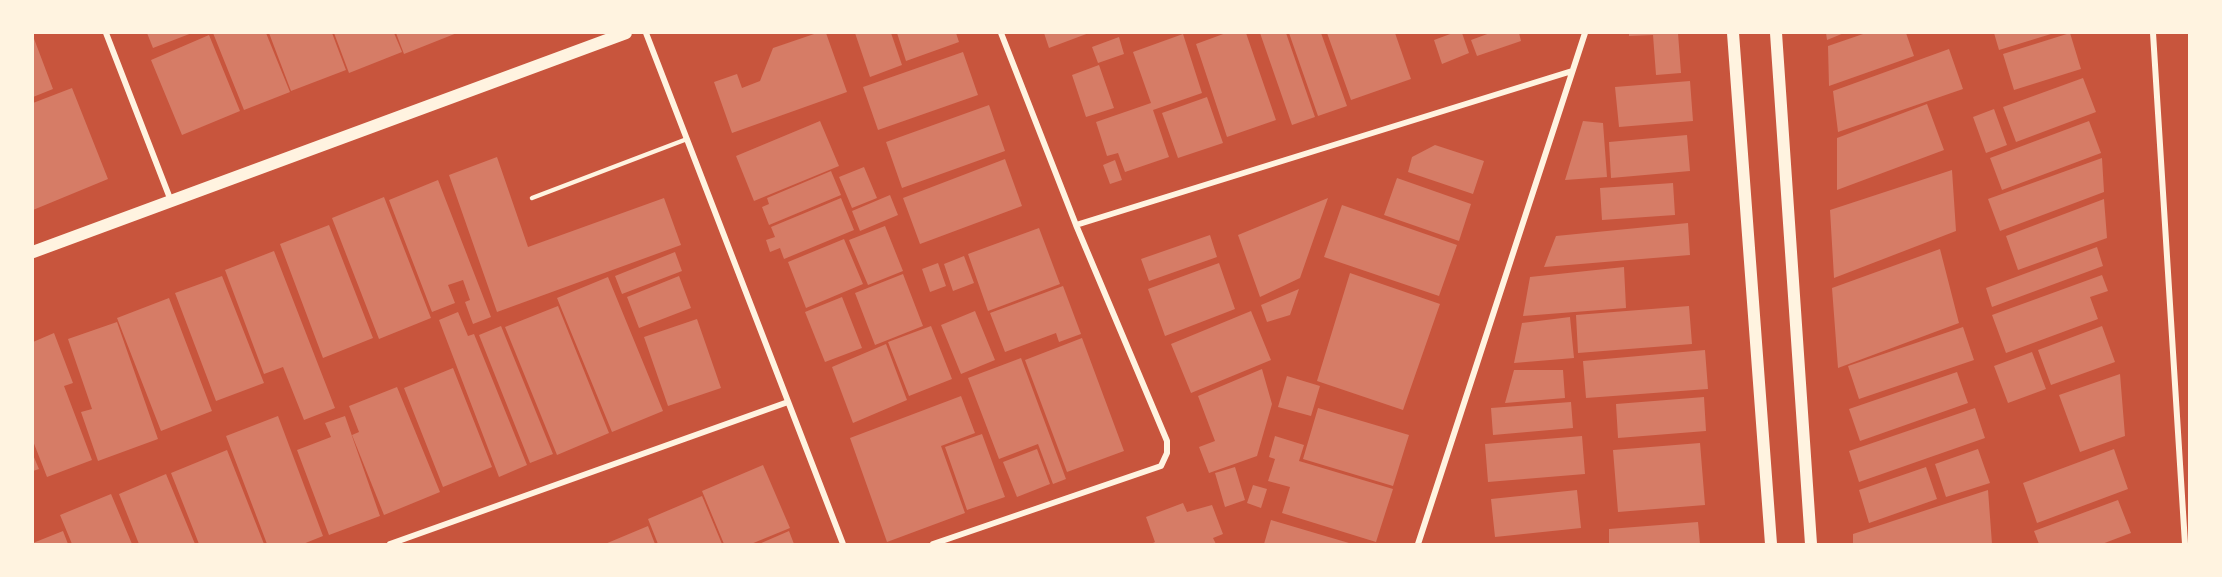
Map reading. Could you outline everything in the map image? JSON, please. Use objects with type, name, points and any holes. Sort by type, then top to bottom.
[{"type":"main road","points":[[33,252],[626,33]]},
{"type":"main road","points":[[1733,33],[1771,544]]},
{"type":"main road","points":[[1776,33],[1811,544]]},
{"type":"street","points":[[106,33],[171,202]]},
{"type":"street","points":[[646,33],[843,544]]},
{"type":"street","points":[[933,544],[1161,466],[1167,453],[1167,441],[1076,225],[1000,33]]},
{"type":"street","points":[[1418,544],[1585,33]]},
{"type":"street","points":[[2153,33],[2185,544]]},
{"type":"street","points":[[1076,225],[1572,71]]},
{"type":"street","points":[[390,544],[788,402]]},
{"type":"lane","points":[[532,198],[687,139]]},
{"type":"building","points":[[147,33],[192,33],[153,48]]},
{"type":"building","points":[[213,33],[266,33],[290,92],[244,110]]},
{"type":"building","points":[[269,33],[332,33],[346,70],[291,91]]},
{"type":"building","points":[[334,33],[394,33],[402,52],[349,73]]},
{"type":"building","points":[[396,33],[457,33],[404,54]]},
{"type":"building","points":[[817,33],[826,33],[847,92],[732,133],[714,82],[737,74],[742,88],[760,81],[773,48]]},
{"type":"building","points":[[855,33],[891,33],[902,65],[870,77]]},
{"type":"building","points":[[897,33],[956,33],[959,42],[906,61]]},
{"type":"building","points":[[1044,33],[1089,33],[1049,48]]},
{"type":"building","points":[[1226,33],[1246,33],[1276,120],[1227,137],[1196,44]]},
{"type":"building","points":[[1260,33],[1286,33],[1315,117],[1292,125]]},
{"type":"building","points":[[1289,33],[1321,33],[1347,106],[1318,116]]},
{"type":"building","points":[[1327,33],[1395,33],[1411,79],[1351,100]]},
{"type":"building","points":[[1453,33],[1462,33],[1469,53],[1442,64],[1434,40]]},
{"type":"building","points":[[1490,33],[1519,33],[1521,41],[1477,56],[1471,40]]},
{"type":"building","points":[[1629,33],[1678,33],[1681,73],[1656,75],[1653,35],[1629,36]]},
{"type":"building","points":[[1826,33],[1844,33],[1827,40]]},
{"type":"building","points":[[1866,33],[1906,33],[1914,56],[1829,86],[1828,46]]},
{"type":"building","points":[[1994,33],[2051,33],[2051,34],[1999,50]]},
{"type":"building","points":[[2070,33],[2081,69],[2014,90],[2003,54]]},
{"type":"building","points":[[1183,34],[1202,93],[1153,110],[1169,157],[1125,172],[1118,153],[1107,156],[1096,122],[1151,103],[1133,52]]},
{"type":"building","points":[[209,35],[240,111],[182,135],[151,60]]},
{"type":"building","points":[[33,36],[53,89],[33,97]]},
{"type":"building","points":[[1119,37],[1124,54],[1098,63],[1092,47]]},
{"type":"building","points":[[1949,49],[1963,89],[1838,132],[1833,91]]},
{"type":"building","points":[[963,52],[978,95],[878,130],[863,87]]},
{"type":"building","points":[[1099,65],[1114,108],[1086,117],[1072,75]]},
{"type":"building","points":[[2083,78],[2096,112],[2016,142],[2003,107]]},
{"type":"building","points":[[1690,81],[1693,121],[1619,127],[1615,87]]},
{"type":"building","points":[[72,88],[108,179],[33,210],[33,103]]},
{"type":"building","points":[[1207,97],[1223,143],[1178,158],[1162,113]]},
{"type":"building","points":[[1927,104],[1944,150],[1837,190],[1837,138]]},
{"type":"building","points":[[989,105],[1005,151],[902,188],[886,142]]},
{"type":"building","points":[[1994,109],[2007,145],[1986,153],[1973,117]]},
{"type":"building","points":[[820,121],[839,166],[754,201],[736,156]]},
{"type":"building","points":[[1583,121],[1603,123],[1607,177],[1565,180]]},
{"type":"building","points":[[2089,121],[2101,153],[2002,190],[1990,158]]},
{"type":"building","points":[[1687,135],[1690,171],[1611,178],[1609,142]]},
{"type":"building","points":[[1435,145],[1484,161],[1473,194],[1408,172],[1412,157]]},
{"type":"building","points":[[497,157],[528,247],[664,198],[681,245],[497,312],[449,175]]},
{"type":"building","points":[[2102,158],[2104,192],[2000,231],[1988,199]]},
{"type":"building","points":[[1005,159],[1022,206],[920,244],[903,198]]},
{"type":"building","points":[[1115,160],[1122,180],[1110,184],[1103,165]]},
{"type":"building","points":[[864,167],[877,198],[852,208],[839,177]]},
{"type":"building","points":[[1952,170],[1956,231],[1834,278],[1830,210]]},
{"type":"building","points":[[831,171],[841,195],[769,225],[762,207],[769,204],[767,198]]},
{"type":"building","points":[[1397,178],[1471,204],[1459,241],[1384,215]]},
{"type":"building","points":[[438,180],[491,317],[473,324],[465,302],[470,300],[463,280],[448,285],[455,303],[432,312],[389,200]]},
{"type":"building","points":[[1673,183],[1675,215],[1602,220],[1600,188]]},
{"type":"building","points":[[890,195],[898,215],[860,231],[852,211]]},
{"type":"building","points":[[384,197],[431,318],[379,339],[332,218]]},
{"type":"building","points":[[841,198],[854,230],[784,259],[780,248],[770,252],[766,240],[775,237],[771,227]]},
{"type":"building","points":[[1328,198],[1300,278],[1260,297],[1238,235]]},
{"type":"building","points":[[2104,199],[2107,238],[2018,270],[2006,236]]},
{"type":"building","points":[[1342,205],[1457,245],[1439,296],[1324,257]]},
{"type":"building","points":[[1688,223],[1690,255],[1544,267],[1556,236]]},
{"type":"building","points":[[329,225],[373,338],[323,358],[280,244]]},
{"type":"building","points":[[885,226],[903,271],[868,285],[849,240]]},
{"type":"building","points":[[1039,228],[1060,284],[988,311],[968,254]]},
{"type":"building","points":[[1210,235],[1217,257],[1149,281],[1141,259]]},
{"type":"building","points":[[844,239],[863,284],[806,308],[788,262]]},
{"type":"building","points":[[2097,247],[2103,266],[1992,307],[1986,288]]},
{"type":"building","points":[[1940,249],[1959,323],[1838,368],[1832,288]]},
{"type":"building","points":[[274,251],[335,408],[304,420],[283,367],[264,374],[225,270]]},
{"type":"building","points":[[675,252],[682,271],[622,294],[615,276]]},
{"type":"building","points":[[964,256],[974,283],[953,291],[944,264]]},
{"type":"building","points":[[938,263],[946,286],[930,292],[922,269]]},
{"type":"building","points":[[1219,263],[1235,309],[1165,336],[1148,289]]},
{"type":"building","points":[[1624,267],[1626,308],[1523,316],[1530,277]]},
{"type":"building","points":[[1350,273],[1440,304],[1403,410],[1317,381]]},
{"type":"building","points":[[903,274],[923,326],[875,345],[855,293]]},
{"type":"building","points":[[2102,275],[2108,291],[2090,297],[2098,319],[2006,353],[1992,315]]},
{"type":"building","points":[[222,276],[264,383],[216,401],[175,293]]},
{"type":"building","points":[[679,276],[691,308],[639,328],[627,297]]},
{"type":"building","points":[[608,277],[663,411],[612,432],[557,298]]},
{"type":"building","points":[[1063,286],[1081,334],[1059,342],[1056,333],[1005,352],[990,313]]},
{"type":"building","points":[[1299,289],[1290,315],[1267,322],[1261,305]]},
{"type":"building","points":[[842,297],[862,348],[825,362],[805,312]]},
{"type":"building","points":[[169,298],[212,411],[161,431],[117,318]]},
{"type":"building","points":[[558,306],[609,433],[557,455],[505,327]]},
{"type":"building","points":[[1689,306],[1692,344],[1578,353],[1576,315]]},
{"type":"building","points":[[975,311],[995,360],[961,374],[941,325]]},
{"type":"building","points":[[1251,311],[1271,360],[1191,393],[1171,344]]},
{"type":"building","points":[[458,312],[468,336],[474,334],[527,465],[499,477],[439,320]]},
{"type":"building","points":[[1570,317],[1574,358],[1514,363],[1522,323]]},
{"type":"building","points":[[697,319],[721,388],[668,406],[644,337]]},
{"type":"building","points":[[117,322],[158,439],[98,461],[81,412],[92,409],[68,339]]},
{"type":"building","points":[[501,326],[553,454],[530,463],[479,335]]},
{"type":"building","points":[[931,326],[952,379],[909,396],[888,342]]},
{"type":"building","points":[[2102,326],[2115,362],[2051,385],[2038,350]]},
{"type":"building","points":[[1963,327],[1974,360],[1859,399],[1848,366]]},
{"type":"building","points":[[54,333],[73,383],[64,386],[92,460],[47,477],[33,441],[33,342]]},
{"type":"building","points":[[1082,338],[1124,451],[1067,472],[1025,360]]},
{"type":"building","points":[[886,344],[907,400],[853,423],[832,367]]},
{"type":"building","points":[[1705,350],[1708,389],[1586,398],[1583,361]]},
{"type":"building","points":[[2032,352],[2046,389],[2008,403],[1994,366]]},
{"type":"building","points":[[1021,358],[1066,479],[1053,484],[1038,444],[999,459],[968,378]]},
{"type":"building","points":[[453,368],[492,467],[443,487],[404,388]]},
{"type":"building","points":[[1262,369],[1272,404],[1257,456],[1209,473],[1199,447],[1215,441],[1198,396]]},
{"type":"building","points":[[1514,370],[1563,370],[1565,398],[1505,403]]},
{"type":"building","points":[[1957,372],[1968,403],[1860,441],[1849,409]]},
{"type":"building","points":[[2120,374],[2125,436],[2080,452],[2059,395]]},
{"type":"building","points":[[1287,376],[1320,386],[1311,416],[1278,407]]},
{"type":"building","points":[[397,387],[440,492],[384,515],[352,435],[359,432],[349,406]]},
{"type":"building","points":[[961,396],[975,433],[941,446],[965,513],[887,542],[850,438]]},
{"type":"building","points":[[1704,397],[1706,431],[1618,438],[1616,404]]},
{"type":"building","points":[[1571,402],[1573,428],[1493,435],[1491,408]]},
{"type":"building","points":[[1318,408],[1409,435],[1393,486],[1303,459]]},
{"type":"building","points":[[1975,408],[1985,438],[1859,482],[1849,451]]},
{"type":"building","points":[[278,416],[323,536],[303,544],[267,544],[226,436]]},
{"type":"building","points":[[345,416],[380,516],[329,535],[297,450],[331,437],[325,423]]},
{"type":"building","points":[[982,434],[1005,497],[967,510],[945,447]]},
{"type":"building","points":[[1275,436],[1304,445],[1299,461],[1393,489],[1376,542],[1282,513],[1290,487],[1268,481],[1275,459],[1269,457]]},
{"type":"building","points":[[1582,436],[1585,474],[1488,482],[1485,444]]},
{"type":"building","points":[[1700,443],[1705,505],[1618,512],[1613,450]]},
{"type":"building","points":[[1037,449],[1050,484],[1017,497],[1003,462]]},
{"type":"building","points":[[1978,449],[1990,483],[1946,497],[1935,464]]},
{"type":"building","points":[[2114,449],[2128,489],[2037,523],[2023,483]]},
{"type":"building","points":[[227,450],[264,544],[199,544],[171,473]]},
{"type":"building","points":[[33,455],[39,469],[33,471]]},
{"type":"building","points":[[763,465],[790,528],[751,544],[724,544],[702,491]]},
{"type":"building","points":[[1235,467],[1245,500],[1225,507],[1215,473]]},
{"type":"building","points":[[1926,467],[1937,499],[1869,523],[1859,490]]},
{"type":"building","points":[[166,474],[195,544],[139,544],[119,494]]},
{"type":"building","points":[[1253,485],[1267,489],[1261,508],[1247,503]]},
{"type":"building","points":[[1577,490],[1581,528],[1495,537],[1491,499]]},
{"type":"building","points":[[1988,490],[1992,544],[1853,544],[1853,534]]},
{"type":"building","points":[[111,494],[132,544],[72,544],[60,515]]},
{"type":"building","points":[[702,496],[722,544],[658,544],[648,519]]},
{"type":"building","points":[[2118,500],[2131,533],[2102,544],[2039,544],[2034,531]]},
{"type":"building","points":[[1183,503],[1187,512],[1212,505],[1223,534],[1213,538],[1216,544],[1151,544],[1155,542],[1146,517]]},
{"type":"building","points":[[1271,520],[1349,543],[1349,544],[1264,544]]},
{"type":"building","points":[[1698,522],[1700,544],[1609,544],[1609,529]]},
{"type":"building","points":[[648,526],[655,544],[605,544]]},
{"type":"building","points":[[63,531],[68,544],[33,544],[33,543]]},
{"type":"building","points":[[789,531],[794,544],[759,544]]}]
